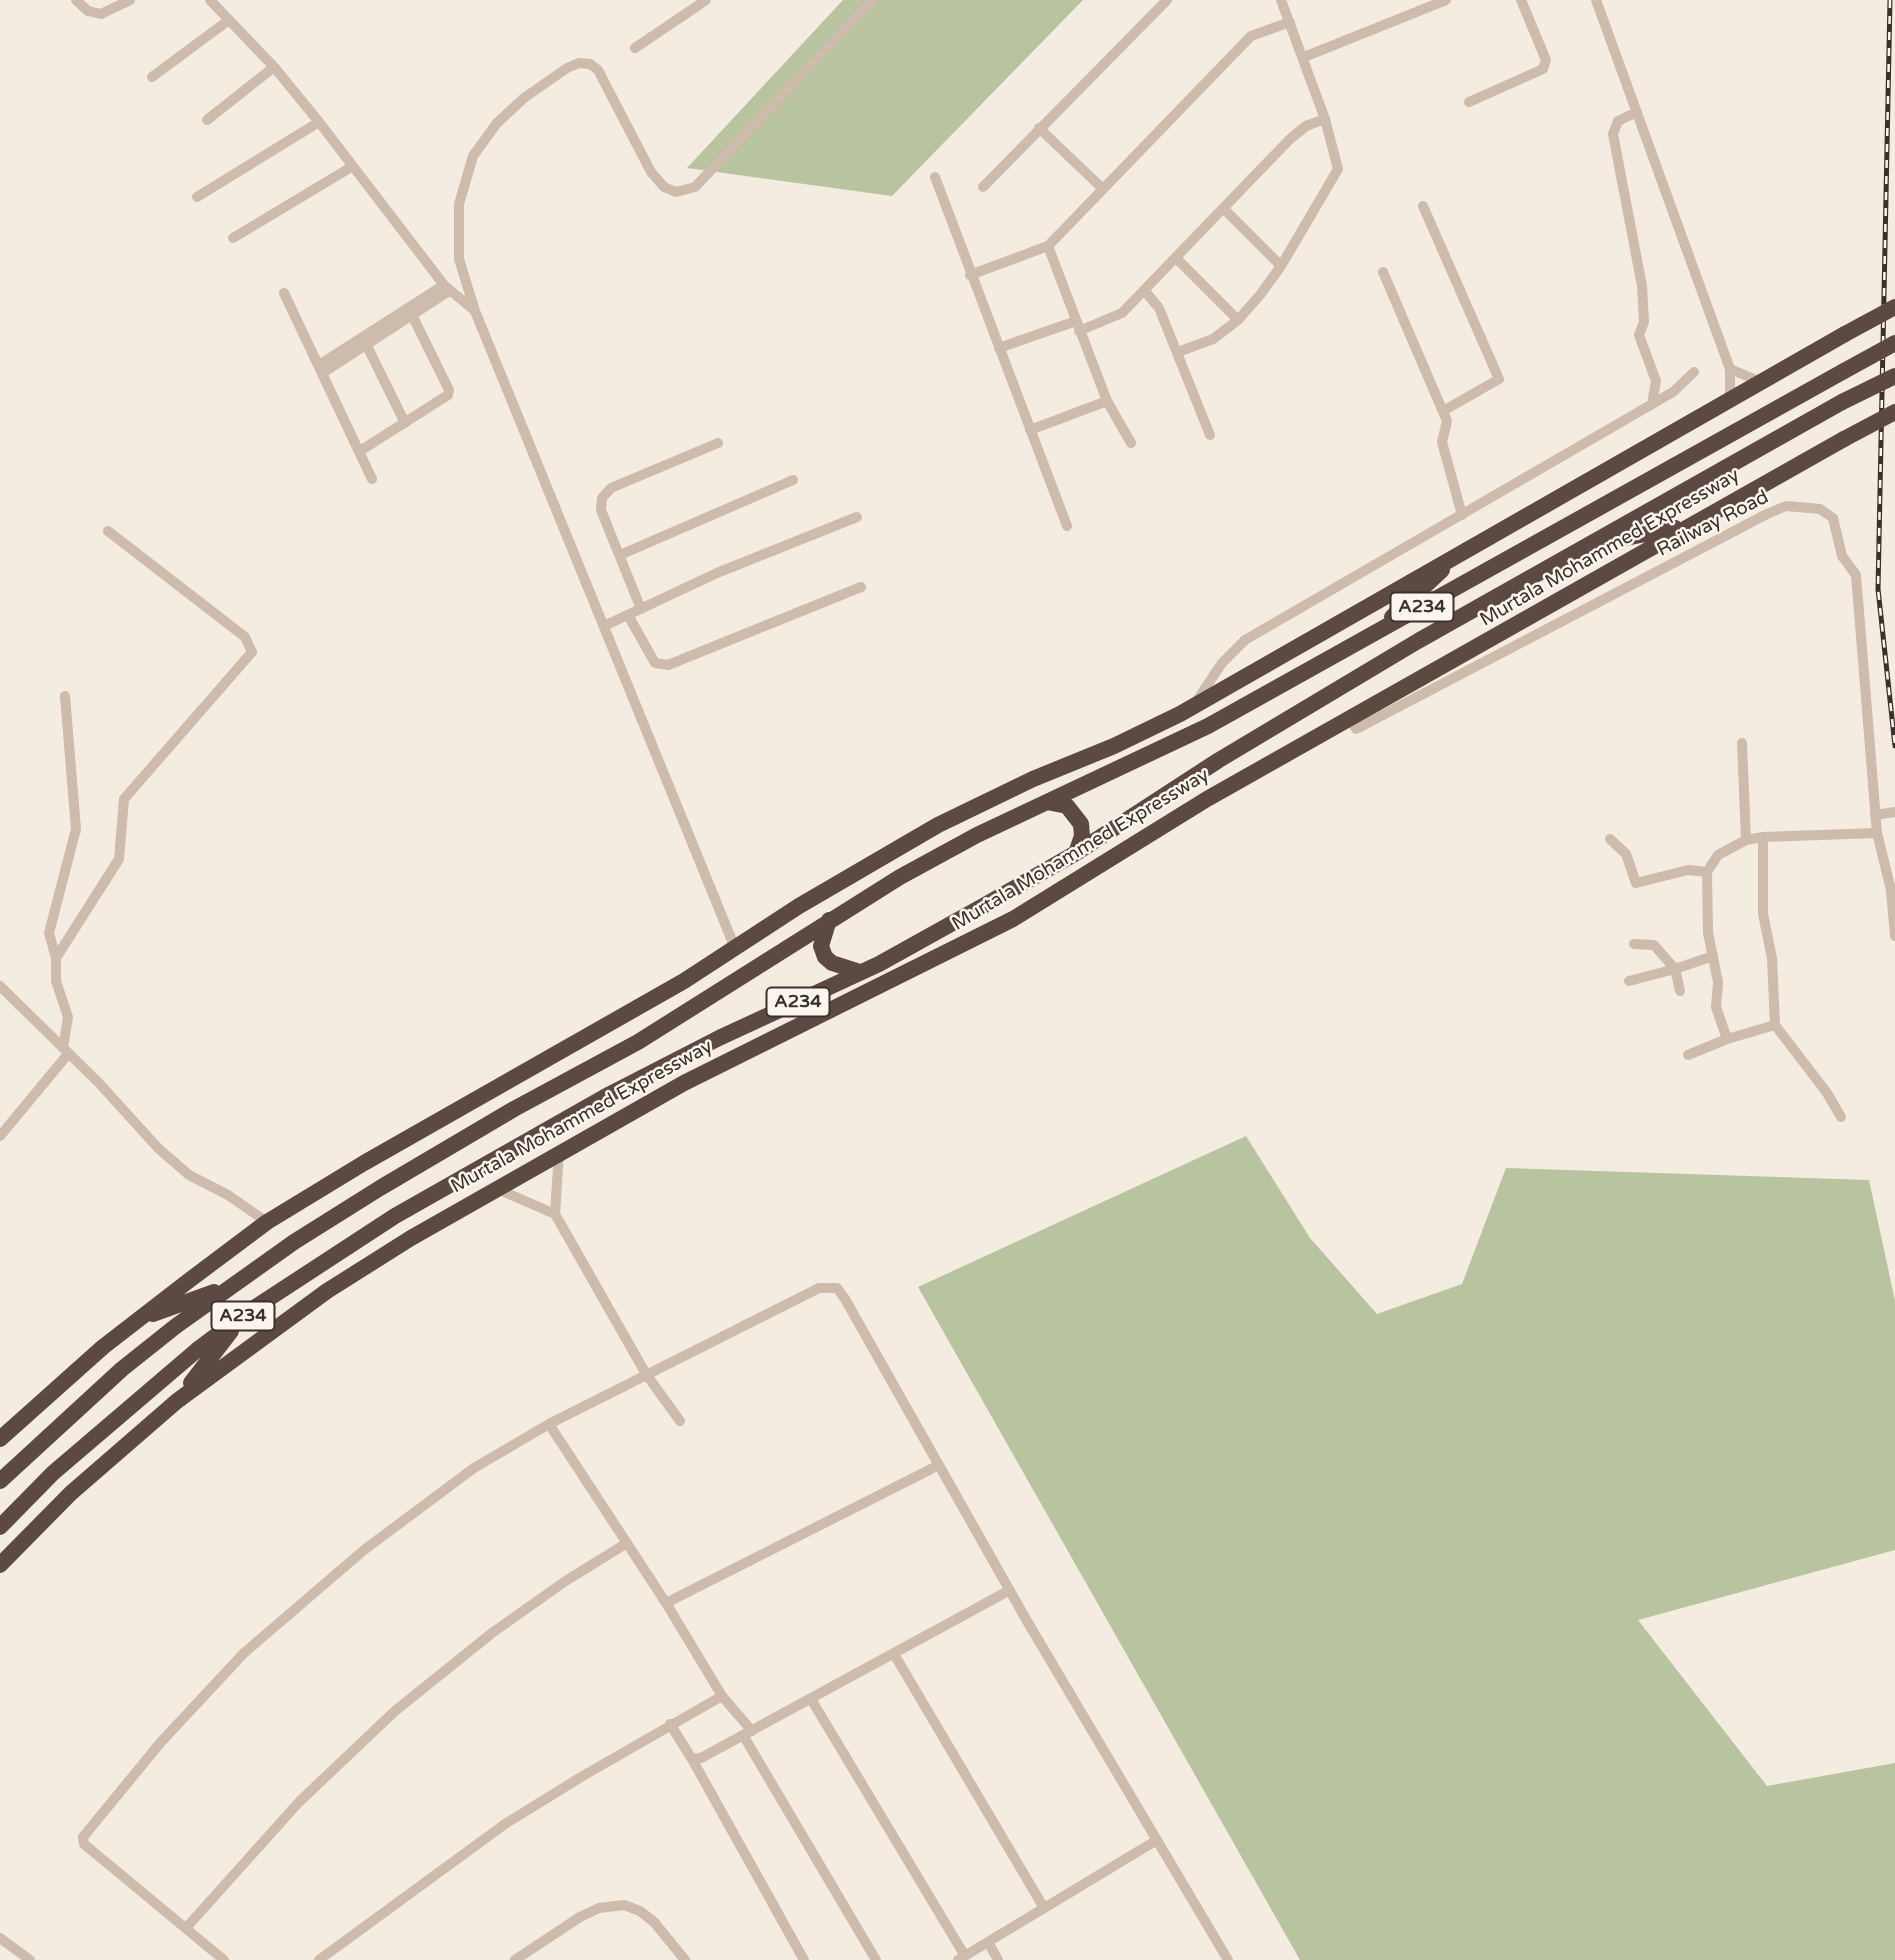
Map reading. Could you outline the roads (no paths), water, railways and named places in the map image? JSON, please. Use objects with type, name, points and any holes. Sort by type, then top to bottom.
[{"type":"highway","points":[[0,1439],[103,1347],[267,1222],[461,1106],[684,981],[938,825],[1033,779],[1114,747],[1193,706],[1895,307]]},
{"type":"highway","name":"Murtala Mohammed Expressway","points":[[0,1481],[122,1369],[229,1286],[380,1188],[514,1109],[638,1042],[829,920],[977,835],[1170,745],[1375,634],[1895,343]]},
{"type":"highway","name":"Murtala Mohammed Expressway","points":[[0,1527],[53,1474],[142,1394],[245,1314],[395,1216],[568,1117],[719,1038],[860,972],[1076,853],[1219,760],[1585,546],[1842,402],[1895,376]]},
{"type":"highway","name":"Murtala Mohammed Expressway","points":[[0,1565],[71,1493],[177,1401],[327,1291],[495,1188],[753,1047],[1005,923],[1207,799],[1895,412]]},
{"type":"highway","points":[[1585,546],[1692,524]]},
{"type":"highway","points":[[1375,634],[1459,554]]},
{"type":"highway","points":[[1170,745],[1193,706]]},
{"type":"highway","points":[[1047,802],[1067,807],[1081,824],[1082,836],[1076,853]]},
{"type":"highway","points":[[829,920],[821,946],[825,957],[832,963],[860,972]]},
{"type":"highway","points":[[138,1320],[229,1286]]},
{"type":"highway","points":[[177,1401],[245,1314]]},
{"type":"street","points":[[76,0],[88,11],[101,14],[130,0]]},
{"type":"street","points":[[210,0],[274,67],[447,288],[475,311]]},
{"type":"street","points":[[635,48],[706,0]]},
{"type":"street","points":[[735,948],[475,311],[459,259],[459,204],[473,156],[497,123],[524,98],[566,68],[579,63],[590,64],[598,70],[650,172],[664,187],[676,192],[695,187],[872,0]]},
{"type":"street","points":[[984,187],[1167,0]]},
{"type":"street","points":[[1178,352],[1213,339],[1238,320],[1282,266],[1338,169],[1325,119],[1281,0]]},
{"type":"street","points":[[1304,57],[1446,0]]},
{"type":"street","points":[[1469,102],[1544,69],[1546,60],[1521,0]]},
{"type":"street","points":[[1596,0],[1730,369],[1730,400]]},
{"type":"street","points":[[152,77],[229,20]]},
{"type":"street","points":[[971,275],[1048,246],[1251,36],[1290,22]]},
{"type":"street","points":[[207,120],[274,67]]},
{"type":"street","points":[[1637,112],[1618,121],[1613,134],[1642,286],[1644,322],[1639,335],[1656,381],[1652,404]]},
{"type":"street","points":[[999,348],[1114,319],[1290,139],[1306,126],[1325,119]]},
{"type":"street","points":[[197,197],[319,122]]},
{"type":"street","points":[[1040,128],[1103,189]]},
{"type":"street","points":[[233,238],[353,166]]},
{"type":"street","points":[[935,177],[1067,526]]},
{"type":"street","points":[[1423,206],[1499,379],[1495,384],[1443,411]]},
{"type":"street","points":[[1224,209],[1282,266]]},
{"type":"street","points":[[1048,246],[1107,401],[1131,443]]},
{"type":"street","points":[[1176,258],[1238,320]]},
{"type":"street","points":[[1383,272],[1447,421],[1442,442],[1462,515]]},
{"type":"street","points":[[322,368],[366,344],[447,288]]},
{"type":"street","points":[[322,368],[447,288]]},
{"type":"street","points":[[1144,290],[1159,308],[1210,435]]},
{"type":"street","points":[[284,293],[322,368],[372,479]]},
{"type":"street","points":[[360,451],[444,400],[449,390],[412,314]]},
{"type":"street","points":[[366,344],[405,423]]},
{"type":"street","points":[[1730,369],[1761,382]]},
{"type":"street","points":[[1193,706],[1222,663],[1245,640],[1652,404],[1684,384],[1694,372]]},
{"type":"street","points":[[1030,430],[1107,401]]},
{"type":"street","points":[[641,609],[601,510],[602,498],[611,488],[718,443]]},
{"type":"street","points":[[620,555],[793,480]]},
{"type":"street","name":"Railway Road","points":[[1350,719],[1356,729],[1767,514],[1786,506],[1820,509],[1833,518],[1842,556],[1856,576],[1877,833],[1891,890],[1895,936]]},
{"type":"street","points":[[604,626],[717,573],[857,517]]},
{"type":"street","points":[[56,958],[119,859],[124,799],[252,653],[246,637],[108,531]]},
{"type":"street","points":[[628,615],[655,663],[668,665],[861,587]]},
{"type":"street","points":[[0,1136],[65,1051],[68,1017],[56,981],[56,958],[49,933],[76,829],[65,696]]},
{"type":"street","points":[[1742,743],[1746,840]]},
{"type":"street","points":[[1875,814],[1895,812]]},
{"type":"street","points":[[1727,1039],[1716,1007],[1718,982],[1708,933],[1707,872],[1718,855],[1746,840],[1763,837],[1877,833]]},
{"type":"street","points":[[1763,837],[1763,914],[1772,958],[1775,1025],[1827,1093],[1841,1117]]},
{"type":"street","points":[[1610,839],[1626,854],[1636,883],[1688,870],[1707,872]]},
{"type":"street","points":[[1634,944],[1654,945],[1675,970],[1680,990]]},
{"type":"street","points":[[1629,981],[1675,970],[1713,956]]},
{"type":"street","points":[[0,986],[98,1082],[158,1149],[189,1175],[228,1195],[267,1222]]},
{"type":"street","points":[[1688,1055],[1727,1039],[1775,1025]]},
{"type":"street","points":[[559,1153],[555,1214],[646,1374],[680,1422]]},
{"type":"street","points":[[495,1188],[555,1214]]},
{"type":"street","points":[[224,1960],[84,1844],[83,1837],[161,1742],[244,1653],[374,1542],[474,1468],[549,1424],[646,1374],[819,1288],[837,1287],[1225,1959]]},
{"type":"street","points":[[549,1424],[628,1543],[747,1733],[876,1960]]},
{"type":"street","points":[[666,1603],[939,1465]]},
{"type":"street","points":[[186,1928],[299,1802],[395,1711],[492,1633],[564,1582],[628,1543]]},
{"type":"street","points":[[692,1759],[811,1699],[1010,1590]]},
{"type":"street","points":[[894,1654],[1044,1908]]},
{"type":"street","points":[[319,1960],[505,1824],[670,1724],[722,1696]]},
{"type":"street","points":[[811,1699],[961,1958],[1157,1840]]},
{"type":"street","points":[[670,1724],[804,1960]]},
{"type":"street","points":[[514,1960],[580,1917],[599,1909],[624,1905],[640,1911],[654,1922],[685,1960]]},
{"type":"street","points":[[0,1938],[30,1960]]},
{"type":"street","points":[[988,1942],[998,1960]]},
{"type":"railway","points":[[1890,0],[1878,589],[1895,746]]}]
